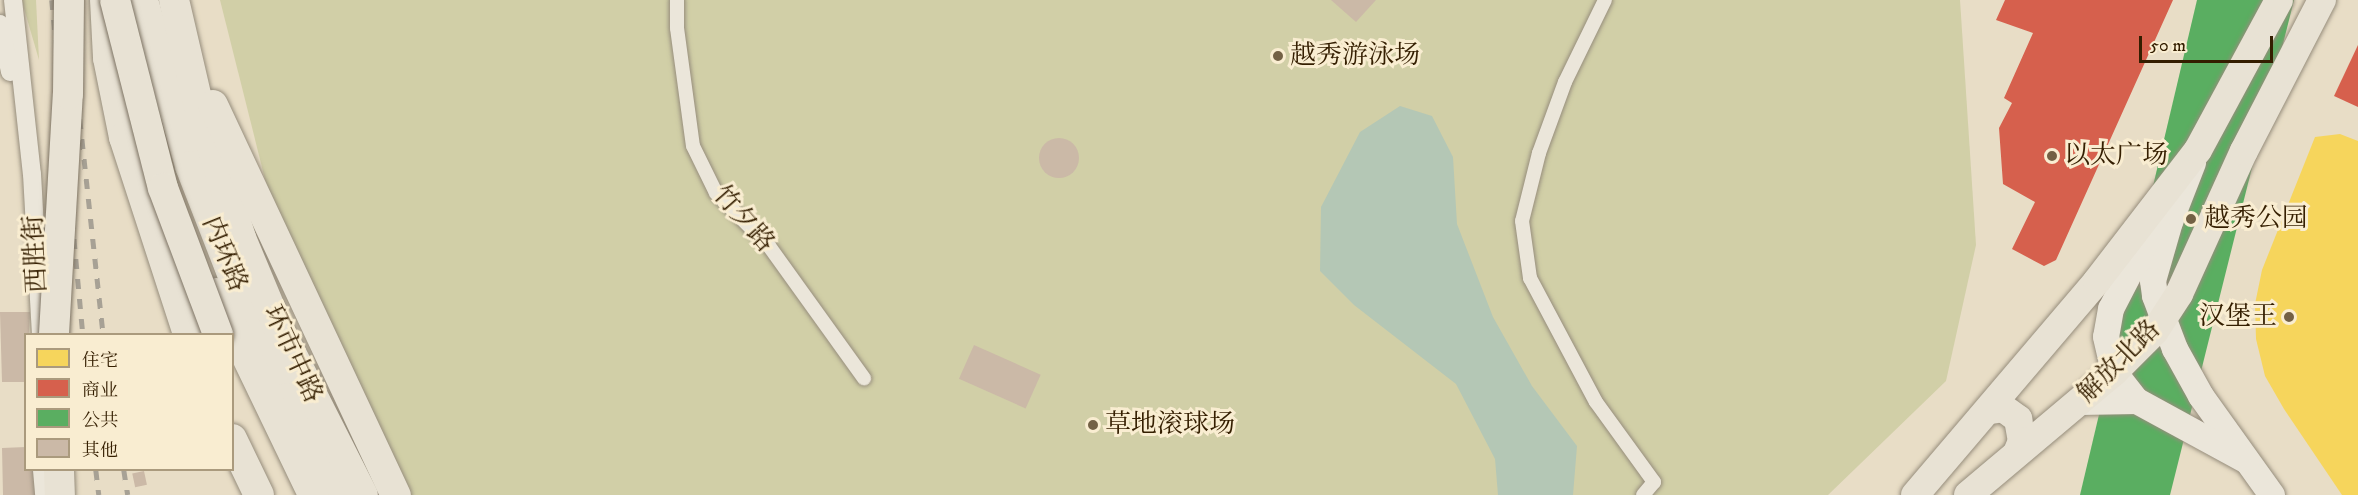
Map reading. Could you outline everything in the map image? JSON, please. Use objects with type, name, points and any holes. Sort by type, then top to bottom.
[{"type":"highway","points":[[54,333],[68,93],[69,0]]},
{"type":"highway","points":[[100,0],[108,57],[135,180],[188,333]]},
{"type":"highway","points":[[105,0],[108,57]]},
{"type":"highway","name":"内环路","points":[[115,0],[163,188],[218,333]]},
{"type":"highway","points":[[132,0],[146,79],[186,216],[243,353],[313,495]]},
{"type":"highway","name":"内环路","points":[[143,0],[190,166],[235,282],[286,398],[339,495]]},
{"type":"highway","points":[[176,14],[202,99],[309,346],[378,495]]},
{"type":"highway","points":[[176,14],[346,395],[396,495]]},
{"type":"highway","name":"环市中路","points":[[176,14],[209,144],[241,238],[278,327],[363,495]]},
{"type":"highway","points":[[234,374],[291,495]]},
{"type":"highway","points":[[234,443],[259,495]]},
{"type":"highway","points":[[58,471],[60,495]]},
{"type":"main road","points":[[2247,461],[2137,401],[2114,372],[2106,344],[2111,309],[2146,237],[2198,150],[2278,0]]},
{"type":"main road","name":"解放北路","points":[[1968,495],[2114,372],[2163,320],[2179,294],[2244,151],[2322,0]]},
{"type":"main road","points":[[2198,150],[2170,222],[2153,281],[2163,320],[2196,387],[2272,495]]},
{"type":"main road","points":[[1915,495],[1991,410],[2198,150]]},
{"type":"main road","points":[[2153,281],[2168,293],[2179,294]]},
{"type":"main road","points":[[2080,402],[2137,401]]},
{"type":"main road","points":[[1991,410],[2003,408],[2018,419],[2022,441],[2017,453]]},
{"type":"street","name":"西胜街","points":[[13,0],[32,174],[41,333]]},
{"type":"street","name":"竹夕路","points":[[677,0],[677,28],[693,146],[716,193],[769,246],[864,378]]},
{"type":"street","points":[[1605,0],[1565,82],[1539,153],[1521,221],[1530,278],[1596,402],[1654,482],[1643,495]]},
{"type":"street","name":"西胜街","points":[[0,24],[32,174]]},
{"type":"street","points":[[42,471],[44,495]]},
{"type":"shaded area","points":[[22,0],[36,0],[39,60],[23,5]]},
{"type":"shaded area","points":[[220,0],[1960,0],[1976,245],[1946,381],[1828,495],[400,495],[277,227]]},
{"type":"shaded area","points":[[1400,106],[1432,116],[1453,157],[1457,224],[1493,317],[1532,386],[1577,446],[1573,495],[1498,495],[1495,459],[1456,384],[1354,305],[1320,271],[1321,207],[1360,132]]},
{"type":"building: 住宅","points":[[2340,134],[2358,141],[2358,495],[2342,495],[2284,409],[2265,376],[2256,339],[2255,304],[2262,270],[2315,137]]},
{"type":"building: 商业","name":"以太广场","points":[[2005,0],[2173,0],[2056,260],[2044,266],[2012,249],[2035,202],[2003,184],[1999,128],[2012,103],[2004,98],[2033,33],[1996,20]]},
{"type":"building: 商业","points":[[2358,45],[2358,107],[2334,96]]},
{"type":"building: 公共","name":"越秀公园","points":[[2197,0],[2294,0],[2170,495],[2080,495]]},
{"type":"building: 其他","points":[[1331,0],[1376,0],[1356,22]]},
{"type":"building: 其他","points":[[1059,138],[1067,139],[1073,144],[1078,150],[1078,166],[1073,172],[1067,177],[1059,178],[1051,177],[1045,172],[1040,166],[1039,158],[1040,150],[1045,144],[1051,139]]},
{"type":"building: 其他","points":[[0,312],[30,312],[29,333],[24,333],[24,382],[2,382]]},
{"type":"building: 其他","points":[[974,345],[1041,375],[1026,408],[959,379]]},
{"type":"building: 其他","points":[[24,447],[24,471],[40,471],[41,495],[3,495],[2,448]]},
{"type":"building: 其他","points":[[144,471],[147,485],[135,487],[132,473]]},
{"type":"railway","points":[[52,0],[83,333]]},
{"type":"railway","points":[[67,0],[103,333]]},
{"type":"railway","points":[[96,471],[99,495]]},
{"type":"railway","points":[[124,471],[128,495]]},
{"type":"place","name":"越秀游泳场","points":[[1278,56]]},
{"type":"place","name":"以太广场","points":[[2052,156]]},
{"type":"place","name":"越秀公园","points":[[2191,219]]},
{"type":"place","name":"汉堡王","points":[[2289,317]]},
{"type":"place","name":"草地滚球场","points":[[1093,425]]}]
